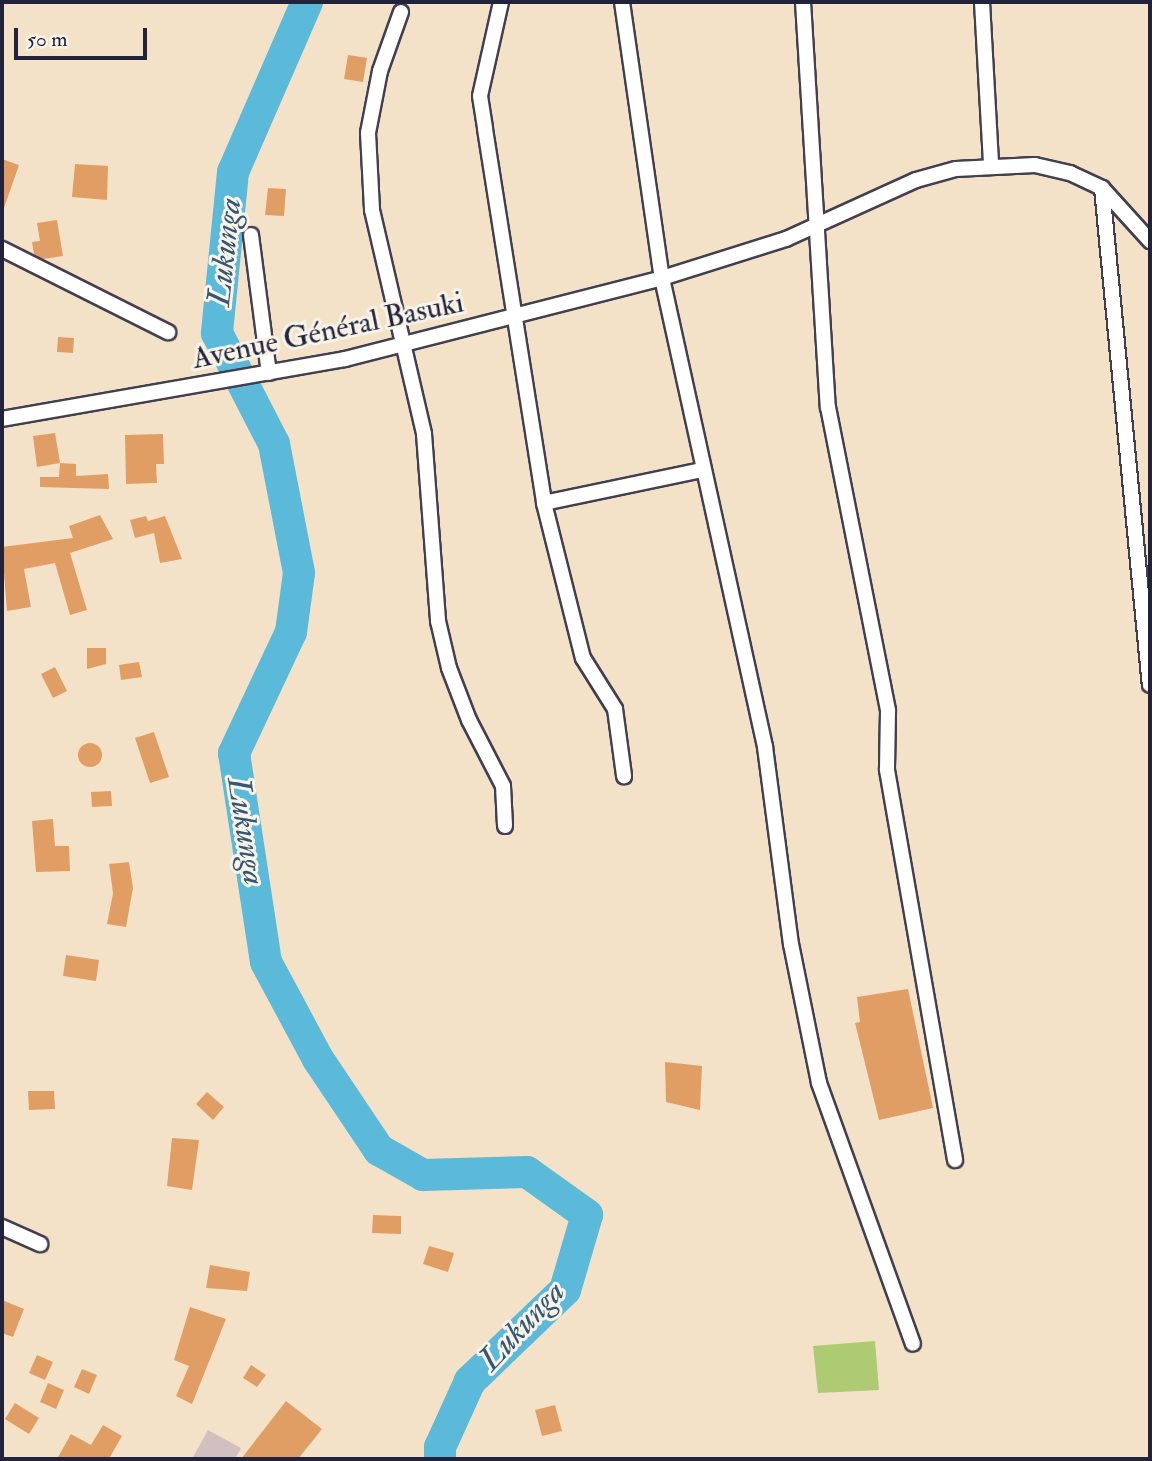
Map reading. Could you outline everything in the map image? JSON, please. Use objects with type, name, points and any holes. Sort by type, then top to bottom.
[{"type":"street","points":[[501,2],[480,96],[514,315],[544,503],[583,658],[615,709],[624,776]]},
{"type":"street","points":[[622,2],[662,278],[703,450],[702,470],[765,747],[791,944],[819,1083],[913,1344]]},
{"type":"street","points":[[803,2],[820,222],[828,407],[888,711],[887,770],[955,1160]]},
{"type":"street","points":[[982,2],[991,165]]},
{"type":"street","points":[[401,12],[380,71],[368,133],[372,210],[424,434],[439,621],[464,707],[503,786],[505,826]]},
{"type":"street","name":"Avenue Général Basuki","points":[[2,419],[269,373],[404,344],[662,278],[786,239],[916,180],[991,165],[1035,166],[1070,173],[1102,188]]},
{"type":"street","points":[[1102,188],[1150,241]]},
{"type":"street","points":[[1102,188],[1150,685]]},
{"type":"street","points":[[251,234],[269,373]]},
{"type":"street","points":[[2,249],[168,332]]},
{"type":"street","points":[[544,503],[702,470]]},
{"type":"street","points":[[2,1227],[40,1244]]},
{"type":"shaded area","points":[[208,1430],[241,1448],[235,1459],[192,1459]]},
{"type":"green space","points":[[875,1341],[879,1390],[818,1393],[813,1346]]},
{"type":"building","points":[[348,55],[367,58],[363,82],[344,79]]},
{"type":"building","points":[[2,159],[19,165],[4,208],[2,207]]},
{"type":"building","points":[[75,164],[108,166],[107,200],[72,197]]},
{"type":"building","points":[[268,188],[286,189],[284,216],[265,215]]},
{"type":"building","points":[[57,220],[63,256],[43,259],[34,254],[32,242],[40,241],[37,223]]},
{"type":"building","points":[[58,337],[74,338],[73,353],[57,352]]},
{"type":"building","points":[[55,433],[60,463],[37,467],[33,436]]},
{"type":"building","points":[[163,434],[164,464],[156,464],[157,483],[126,484],[125,435]]},
{"type":"building","points":[[60,463],[76,464],[76,476],[108,474],[109,489],[40,487],[40,477],[59,477]]},
{"type":"building","points":[[100,515],[113,539],[70,553],[87,610],[70,615],[55,563],[24,569],[31,607],[7,611],[2,547],[73,538],[69,526]]},
{"type":"building","points":[[146,516],[148,521],[165,516],[182,559],[160,563],[154,533],[135,538],[130,520]]},
{"type":"building","points":[[87,648],[106,648],[106,664],[87,669]]},
{"type":"building","points":[[139,662],[142,677],[121,680],[119,665]]},
{"type":"building","points":[[55,667],[67,691],[53,698],[41,674]]},
{"type":"building","points":[[154,732],[169,777],[150,783],[135,738]]},
{"type":"building","points":[[90,743],[101,750],[102,755],[95,766],[90,767],[79,760],[78,755],[85,744]]},
{"type":"building","points":[[111,791],[112,806],[92,807],[91,792]]},
{"type":"building","points":[[53,819],[55,846],[69,846],[70,871],[36,872],[32,821]]},
{"type":"building","points":[[129,862],[133,888],[126,927],[107,924],[113,893],[109,864]]},
{"type":"building","points":[[66,955],[99,960],[96,981],[63,976]]},
{"type":"building","points":[[908,989],[933,1108],[879,1120],[855,1023],[860,1022],[857,997]]},
{"type":"building","points":[[665,1062],[702,1066],[700,1110],[666,1102]]},
{"type":"building","points":[[28,1091],[54,1091],[55,1109],[29,1110]]},
{"type":"building","points":[[207,1092],[224,1107],[213,1120],[196,1104]]},
{"type":"building","points":[[172,1138],[199,1140],[192,1190],[167,1186]]},
{"type":"building","points":[[373,1215],[401,1216],[401,1234],[372,1233]]},
{"type":"building","points":[[429,1246],[454,1253],[448,1272],[423,1264]]},
{"type":"building","points":[[210,1265],[250,1272],[247,1291],[206,1288]]},
{"type":"building","points":[[2,1300],[24,1309],[13,1337],[2,1333]]},
{"type":"building","points":[[190,1307],[226,1319],[192,1404],[176,1396],[189,1366],[174,1360]]},
{"type":"building","points":[[37,1355],[53,1362],[45,1380],[29,1373]]},
{"type":"building","points":[[251,1365],[266,1375],[257,1387],[243,1378]]},
{"type":"building","points":[[82,1369],[97,1375],[89,1394],[74,1387]]},
{"type":"building","points":[[48,1383],[64,1390],[56,1409],[40,1402]]},
{"type":"building","points":[[286,1401],[322,1429],[298,1459],[241,1459]]},
{"type":"building","points":[[15,1403],[39,1418],[29,1434],[5,1419]]},
{"type":"building","points":[[555,1405],[562,1431],[542,1436],[535,1410]]},
{"type":"building","points":[[103,1425],[122,1436],[110,1457],[115,1459],[57,1459],[71,1434],[91,1445]]},
{"type":"waterway","name":"Lukunga","points":[[307,2],[233,172],[217,333],[274,444],[299,573],[291,632],[234,753],[266,962],[318,1059],[379,1150],[423,1175],[527,1172],[587,1215],[565,1290],[470,1381],[440,1447],[440,1459]]}]
